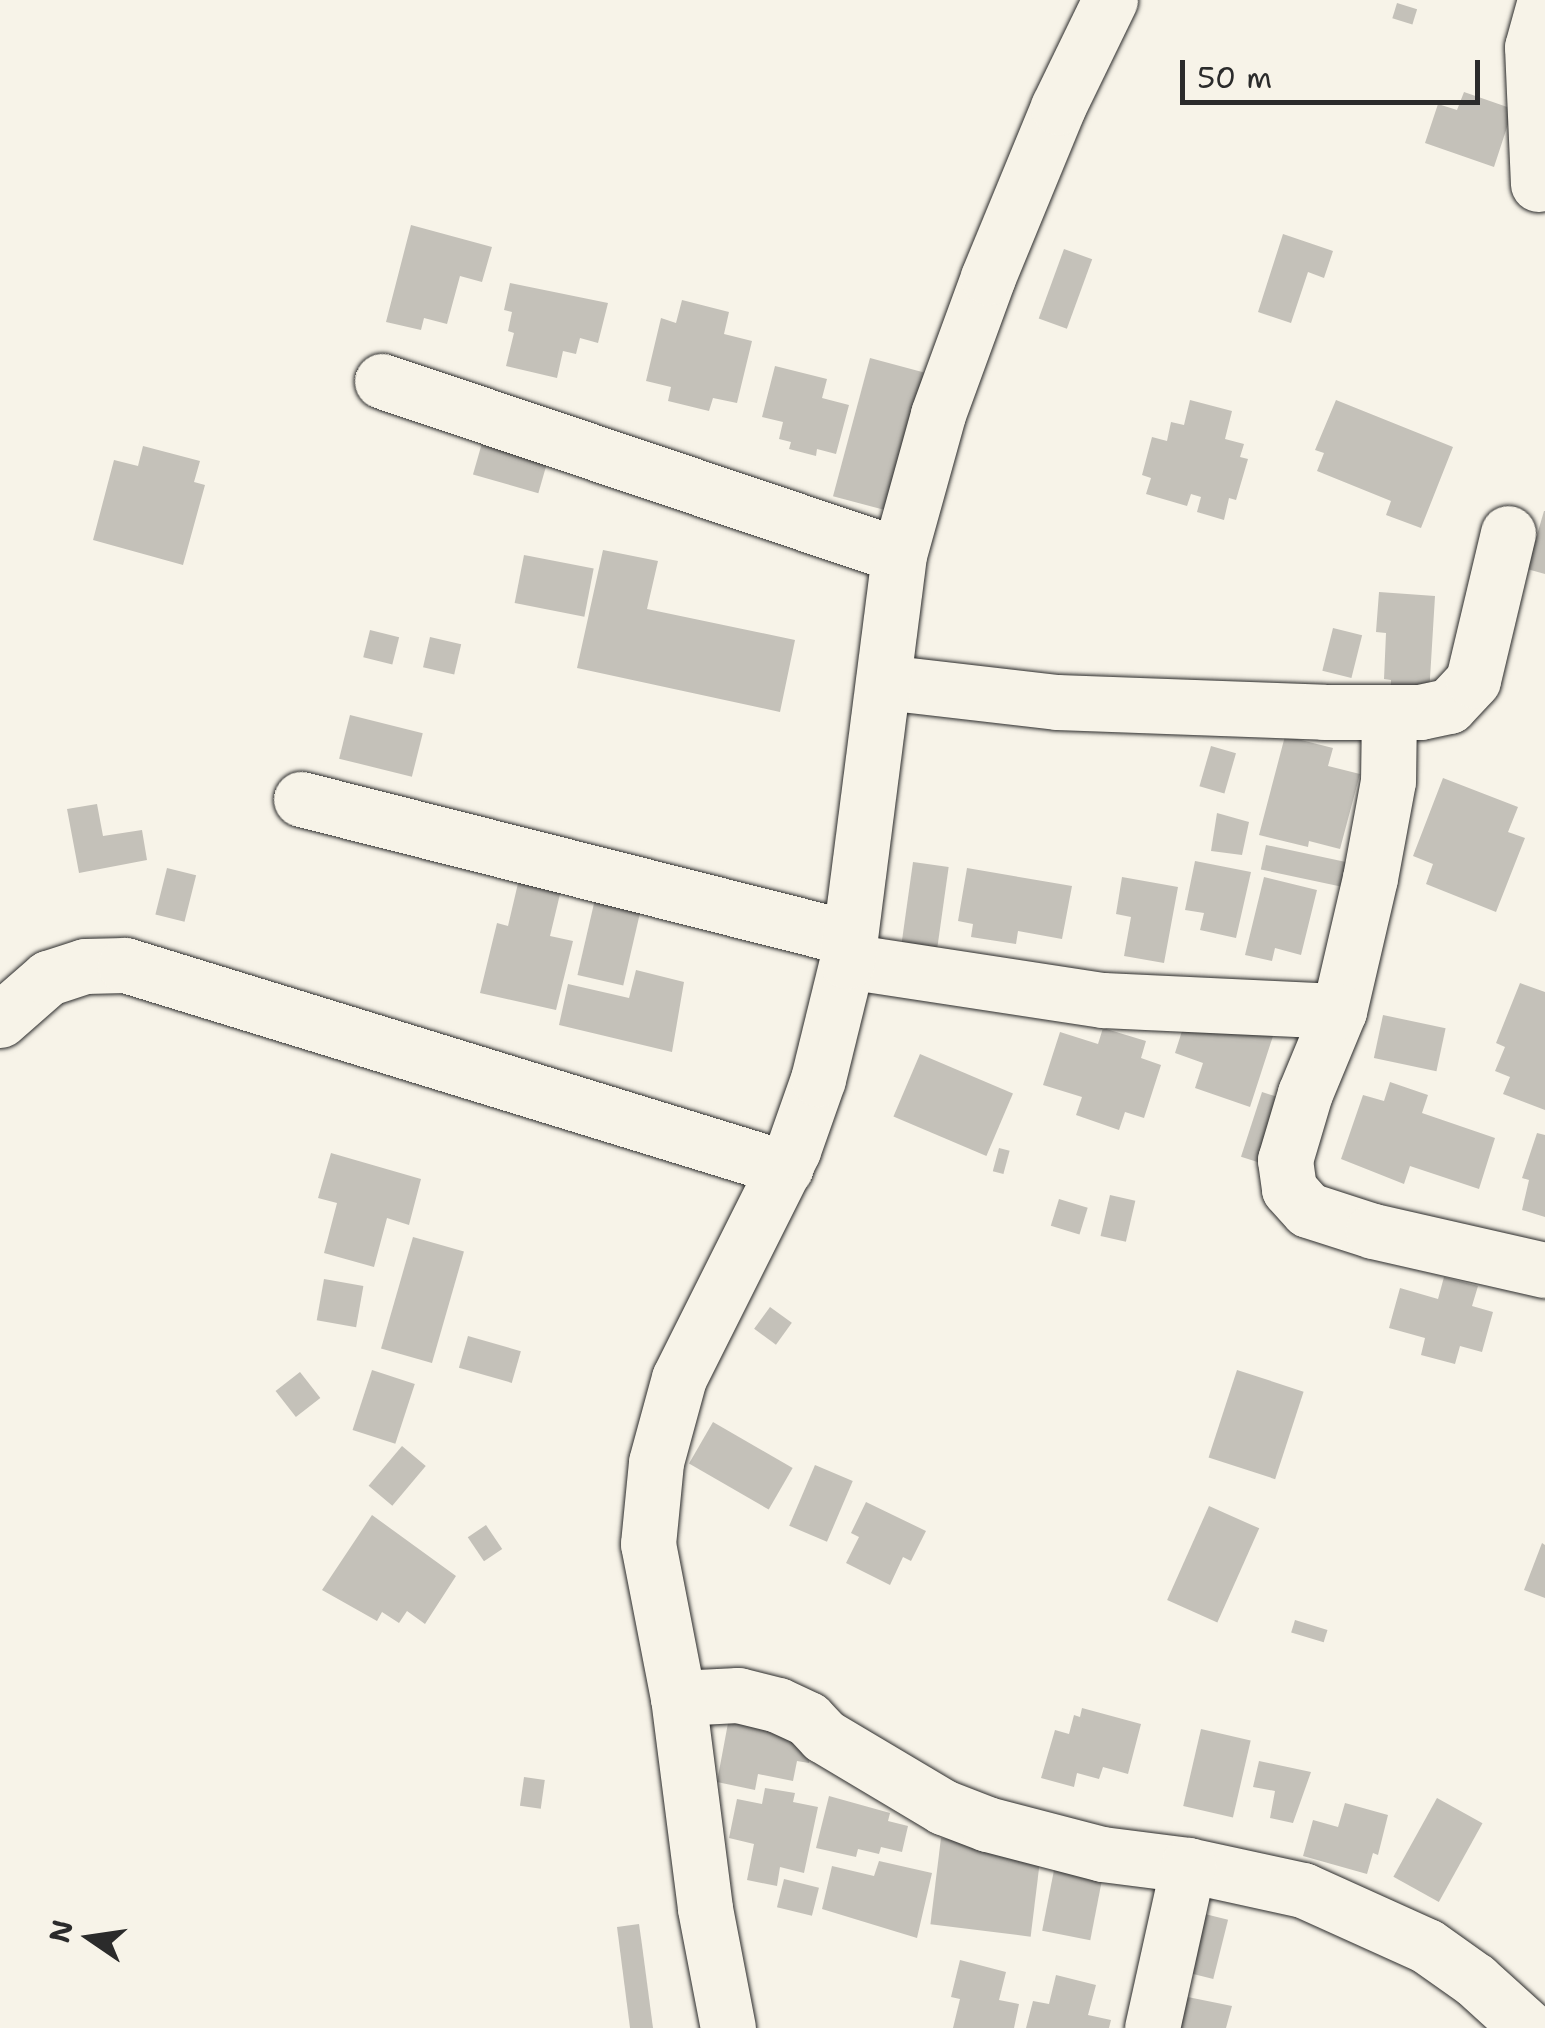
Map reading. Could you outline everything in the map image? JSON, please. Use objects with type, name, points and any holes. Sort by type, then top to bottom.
[{"type":"street","points":[[728,2028],[705,1908],[678,1698],[648,1544],[656,1462],[679,1378],[785,1168],[818,1079],[849,949],[898,554],[938,414],[988,277],[1058,107],[1110,0]]},
{"type":"street","points":[[1538,184],[1532,47],[1545,0]]},
{"type":"street","points":[[382,381],[898,554]]},
{"type":"street","points":[[884,682],[1058,702],[1389,712],[1449,706],[1473,680],[1508,533]]},
{"type":"street","points":[[1389,712],[1388,781],[1339,1011],[1304,1093],[1285,1160],[1289,1189],[1308,1210],[1373,1231],[1545,1270]]},
{"type":"street","points":[[301,799],[849,949],[1103,1000],[1339,1011]]},
{"type":"street","points":[[0,1020],[48,978],[84,966],[125,966],[785,1168]]},
{"type":"street","points":[[678,1698],[738,1695],[778,1705],[808,1719],[824,1736],[943,1807],[986,1824],[1102,1854],[1188,1865],[1303,1890],[1427,1946],[1475,1980],[1519,2025]]},
{"type":"street","points":[[1152,2028],[1188,1865]]},
{"type":"building","points":[[1397,3],[1417,9],[1412,24],[1392,18]]},
{"type":"building","points":[[1464,92],[1513,109],[1494,167],[1425,143],[1438,104],[1457,110]]},
{"type":"building","points":[[411,225],[492,247],[482,282],[460,276],[447,324],[424,318],[421,330],[386,322]]},
{"type":"building","points":[[1283,234],[1333,251],[1324,278],[1308,272],[1291,323],[1258,312]]},
{"type":"building","points":[[1064,249],[1092,259],[1067,329],[1039,319]]},
{"type":"building","points":[[510,283],[608,303],[598,343],[580,338],[576,354],[563,351],[557,378],[506,366],[514,333],[508,331],[512,312],[504,310]]},
{"type":"building","points":[[682,300],[729,312],[724,334],[752,341],[737,403],[713,398],[709,411],[668,401],[671,387],[646,381],[661,318],[676,323]]},
{"type":"building","points":[[870,358],[924,372],[887,511],[833,496]]},
{"type":"building","points":[[775,366],[827,379],[822,398],[849,405],[836,454],[817,449],[816,456],[789,449],[791,442],[779,439],[783,422],[762,417]]},
{"type":"building","points":[[1190,400],[1232,411],[1225,439],[1244,444],[1240,457],[1248,459],[1236,500],[1229,498],[1224,520],[1197,512],[1201,497],[1191,494],[1187,506],[1146,494],[1151,478],[1142,475],[1152,437],[1167,441],[1171,422],[1184,425]]},
{"type":"building","points":[[1336,400],[1453,447],[1421,528],[1386,515],[1391,501],[1317,471],[1324,453],[1315,450]]},
{"type":"building","points":[[484,436],[549,455],[538,493],[473,474]]},
{"type":"building","points":[[143,446],[200,461],[194,482],[205,485],[183,565],[93,540],[114,460],[138,466]]},
{"type":"building","points":[[1545,511],[1545,574],[1527,569]]},
{"type":"building","points":[[603,550],[658,561],[647,609],[795,640],[780,712],[577,668]]},
{"type":"building","points":[[524,555],[594,569],[584,617],[515,603]]},
{"type":"building","points":[[1379,592],[1435,596],[1429,695],[1391,693],[1391,680],[1384,679],[1386,633],[1376,632]]},
{"type":"building","points":[[1333,628],[1362,635],[1351,678],[1322,671]]},
{"type":"building","points":[[370,630],[399,637],[392,664],[363,657]]},
{"type":"building","points":[[430,637],[461,644],[454,674],[423,667]]},
{"type":"building","points":[[350,715],[423,733],[412,777],[339,759]]},
{"type":"building","points":[[1285,736],[1333,748],[1328,766],[1360,774],[1340,849],[1309,841],[1308,847],[1259,835]]},
{"type":"building","points":[[1211,746],[1236,753],[1224,794],[1199,786]]},
{"type":"building","points":[[1443,778],[1518,807],[1508,832],[1525,838],[1496,912],[1426,884],[1433,864],[1413,856]]},
{"type":"building","points":[[97,804],[103,836],[142,830],[147,860],[79,873],[67,809]]},
{"type":"building","points":[[1217,813],[1249,822],[1242,855],[1211,851]]},
{"type":"building","points":[[1266,845],[1354,864],[1349,888],[1261,869]]},
{"type":"building","points":[[1195,861],[1251,872],[1236,938],[1200,930],[1204,913],[1185,910]]},
{"type":"building","points":[[913,862],[949,867],[936,954],[901,949]]},
{"type":"building","points":[[167,868],[196,875],[184,922],[155,915]]},
{"type":"building","points":[[967,868],[1072,886],[1062,939],[1018,931],[1016,944],[971,937],[973,924],[958,921]]},
{"type":"building","points":[[1122,877],[1178,887],[1164,963],[1124,956],[1131,917],[1116,914]]},
{"type":"building","points":[[1264,877],[1317,890],[1301,955],[1275,948],[1272,961],[1245,955]]},
{"type":"building","points":[[519,879],[561,890],[550,936],[573,941],[556,1010],[480,993],[497,923],[508,926]]},
{"type":"building","points":[[595,899],[641,910],[623,986],[577,975]]},
{"type":"building","points":[[636,970],[684,982],[672,1052],[559,1025],[568,984],[629,998]]},
{"type":"building","points":[[1520,983],[1545,992],[1545,1110],[1503,1094],[1510,1077],[1495,1071],[1505,1047],[1496,1043]]},
{"type":"building","points":[[1189,1009],[1273,1036],[1250,1107],[1195,1088],[1203,1063],[1175,1053]]},
{"type":"building","points":[[1383,1015],[1446,1028],[1436,1071],[1374,1058]]},
{"type":"building","points":[[1103,1028],[1146,1041],[1141,1058],[1161,1065],[1144,1118],[1125,1112],[1119,1130],[1076,1115],[1082,1097],[1043,1085],[1060,1032],[1098,1044]]},
{"type":"building","points":[[920,1054],[1013,1093],[986,1156],[893,1117]]},
{"type":"building","points":[[1390,1082],[1428,1095],[1422,1113],[1495,1138],[1479,1189],[1410,1166],[1404,1184],[1341,1159],[1363,1095],[1384,1101]]},
{"type":"building","points":[[1262,1092],[1289,1101],[1268,1165],[1241,1157]]},
{"type":"building","points":[[1537,1133],[1545,1135],[1545,1217],[1522,1210],[1529,1180],[1522,1178]]},
{"type":"building","points":[[999,1148],[1010,1151],[1003,1174],[993,1171]]},
{"type":"building","points":[[331,1153],[421,1179],[409,1225],[387,1218],[374,1267],[324,1253],[337,1203],[318,1198]]},
{"type":"building","points":[[1110,1195],[1135,1201],[1126,1242],[1101,1236]]},
{"type":"building","points":[[1059,1199],[1088,1208],[1080,1235],[1051,1226]]},
{"type":"building","points":[[413,1237],[464,1252],[432,1363],[381,1349]]},
{"type":"building","points":[[1444,1277],[1478,1286],[1472,1306],[1493,1312],[1482,1352],[1460,1346],[1455,1364],[1421,1355],[1425,1338],[1389,1328],[1400,1288],[1438,1299]]},
{"type":"building","points":[[324,1279],[363,1286],[356,1327],[317,1320]]},
{"type":"building","points":[[770,1307],[792,1323],[776,1345],[754,1329]]},
{"type":"building","points":[[468,1336],[521,1351],[512,1383],[459,1368]]},
{"type":"building","points":[[372,1370],[415,1384],[395,1444],[353,1430]]},
{"type":"building","points":[[1237,1370],[1304,1392],[1275,1479],[1209,1457]]},
{"type":"building","points":[[300,1372],[320,1398],[296,1417],[276,1391]]},
{"type":"building","points":[[713,1422],[793,1468],[769,1510],[689,1464]]},
{"type":"building","points":[[402,1446],[426,1466],[392,1506],[369,1486]]},
{"type":"building","points":[[815,1465],[853,1481],[827,1542],[789,1526]]},
{"type":"building","points":[[866,1502],[926,1531],[911,1561],[903,1557],[890,1585],[846,1563],[859,1537],[851,1533]]},
{"type":"building","points":[[1209,1506],[1259,1528],[1217,1622],[1167,1600]]},
{"type":"building","points":[[372,1515],[456,1576],[425,1624],[407,1611],[399,1623],[382,1612],[377,1621],[322,1590]]},
{"type":"building","points":[[486,1525],[502,1549],[484,1561],[468,1537]]},
{"type":"building","points":[[1542,1543],[1545,1545],[1545,1598],[1524,1590]]},
{"type":"building","points":[[1295,1620],[1328,1630],[1324,1642],[1291,1632]]},
{"type":"building","points":[[731,1707],[813,1742],[809,1763],[797,1761],[793,1781],[758,1774],[755,1790],[717,1782]]},
{"type":"building","points":[[1082,1708],[1141,1724],[1128,1774],[1103,1767],[1099,1779],[1077,1773],[1074,1787],[1041,1778],[1055,1730],[1069,1734],[1074,1715],[1080,1717]]},
{"type":"building","points":[[1201,1729],[1251,1740],[1233,1817],[1183,1806]]},
{"type":"building","points":[[1259,1761],[1311,1772],[1293,1823],[1270,1818],[1275,1791],[1253,1787]]},
{"type":"building","points":[[524,1777],[545,1780],[541,1809],[520,1806]]},
{"type":"building","points":[[765,1788],[795,1793],[793,1802],[818,1807],[804,1873],[780,1867],[777,1886],[747,1880],[754,1844],[729,1838],[737,1799],[762,1804]]},
{"type":"building","points":[[829,1796],[890,1813],[888,1821],[908,1826],[902,1852],[881,1847],[879,1854],[858,1849],[856,1857],[816,1848]]},
{"type":"building","points":[[1437,1798],[1482,1823],[1439,1902],[1393,1877]]},
{"type":"building","points":[[1345,1803],[1388,1815],[1378,1855],[1373,1853],[1367,1874],[1303,1856],[1313,1820],[1338,1827]]},
{"type":"building","points":[[941,1838],[1041,1850],[1031,1937],[930,1924]]},
{"type":"building","points":[[879,1861],[932,1873],[917,1938],[822,1909],[832,1866],[874,1876]]},
{"type":"building","points":[[1054,1870],[1102,1879],[1090,1940],[1042,1931]]},
{"type":"building","points":[[784,1879],[819,1888],[812,1916],[777,1907]]},
{"type":"building","points":[[1197,1912],[1228,1920],[1213,1979],[1182,1971]]},
{"type":"building","points":[[639,1924],[653,2028],[630,2028],[617,1927]]},
{"type":"building","points":[[960,1960],[1006,1972],[999,2000],[1019,2004],[1014,2028],[953,2028],[960,1999],[951,1997]]},
{"type":"building","points":[[1056,1975],[1096,1985],[1088,2015],[1111,2020],[1109,2028],[1026,2028],[1033,2001],[1049,2004]]},
{"type":"building","points":[[1168,1993],[1232,2006],[1226,2028],[1169,2028]]}]
